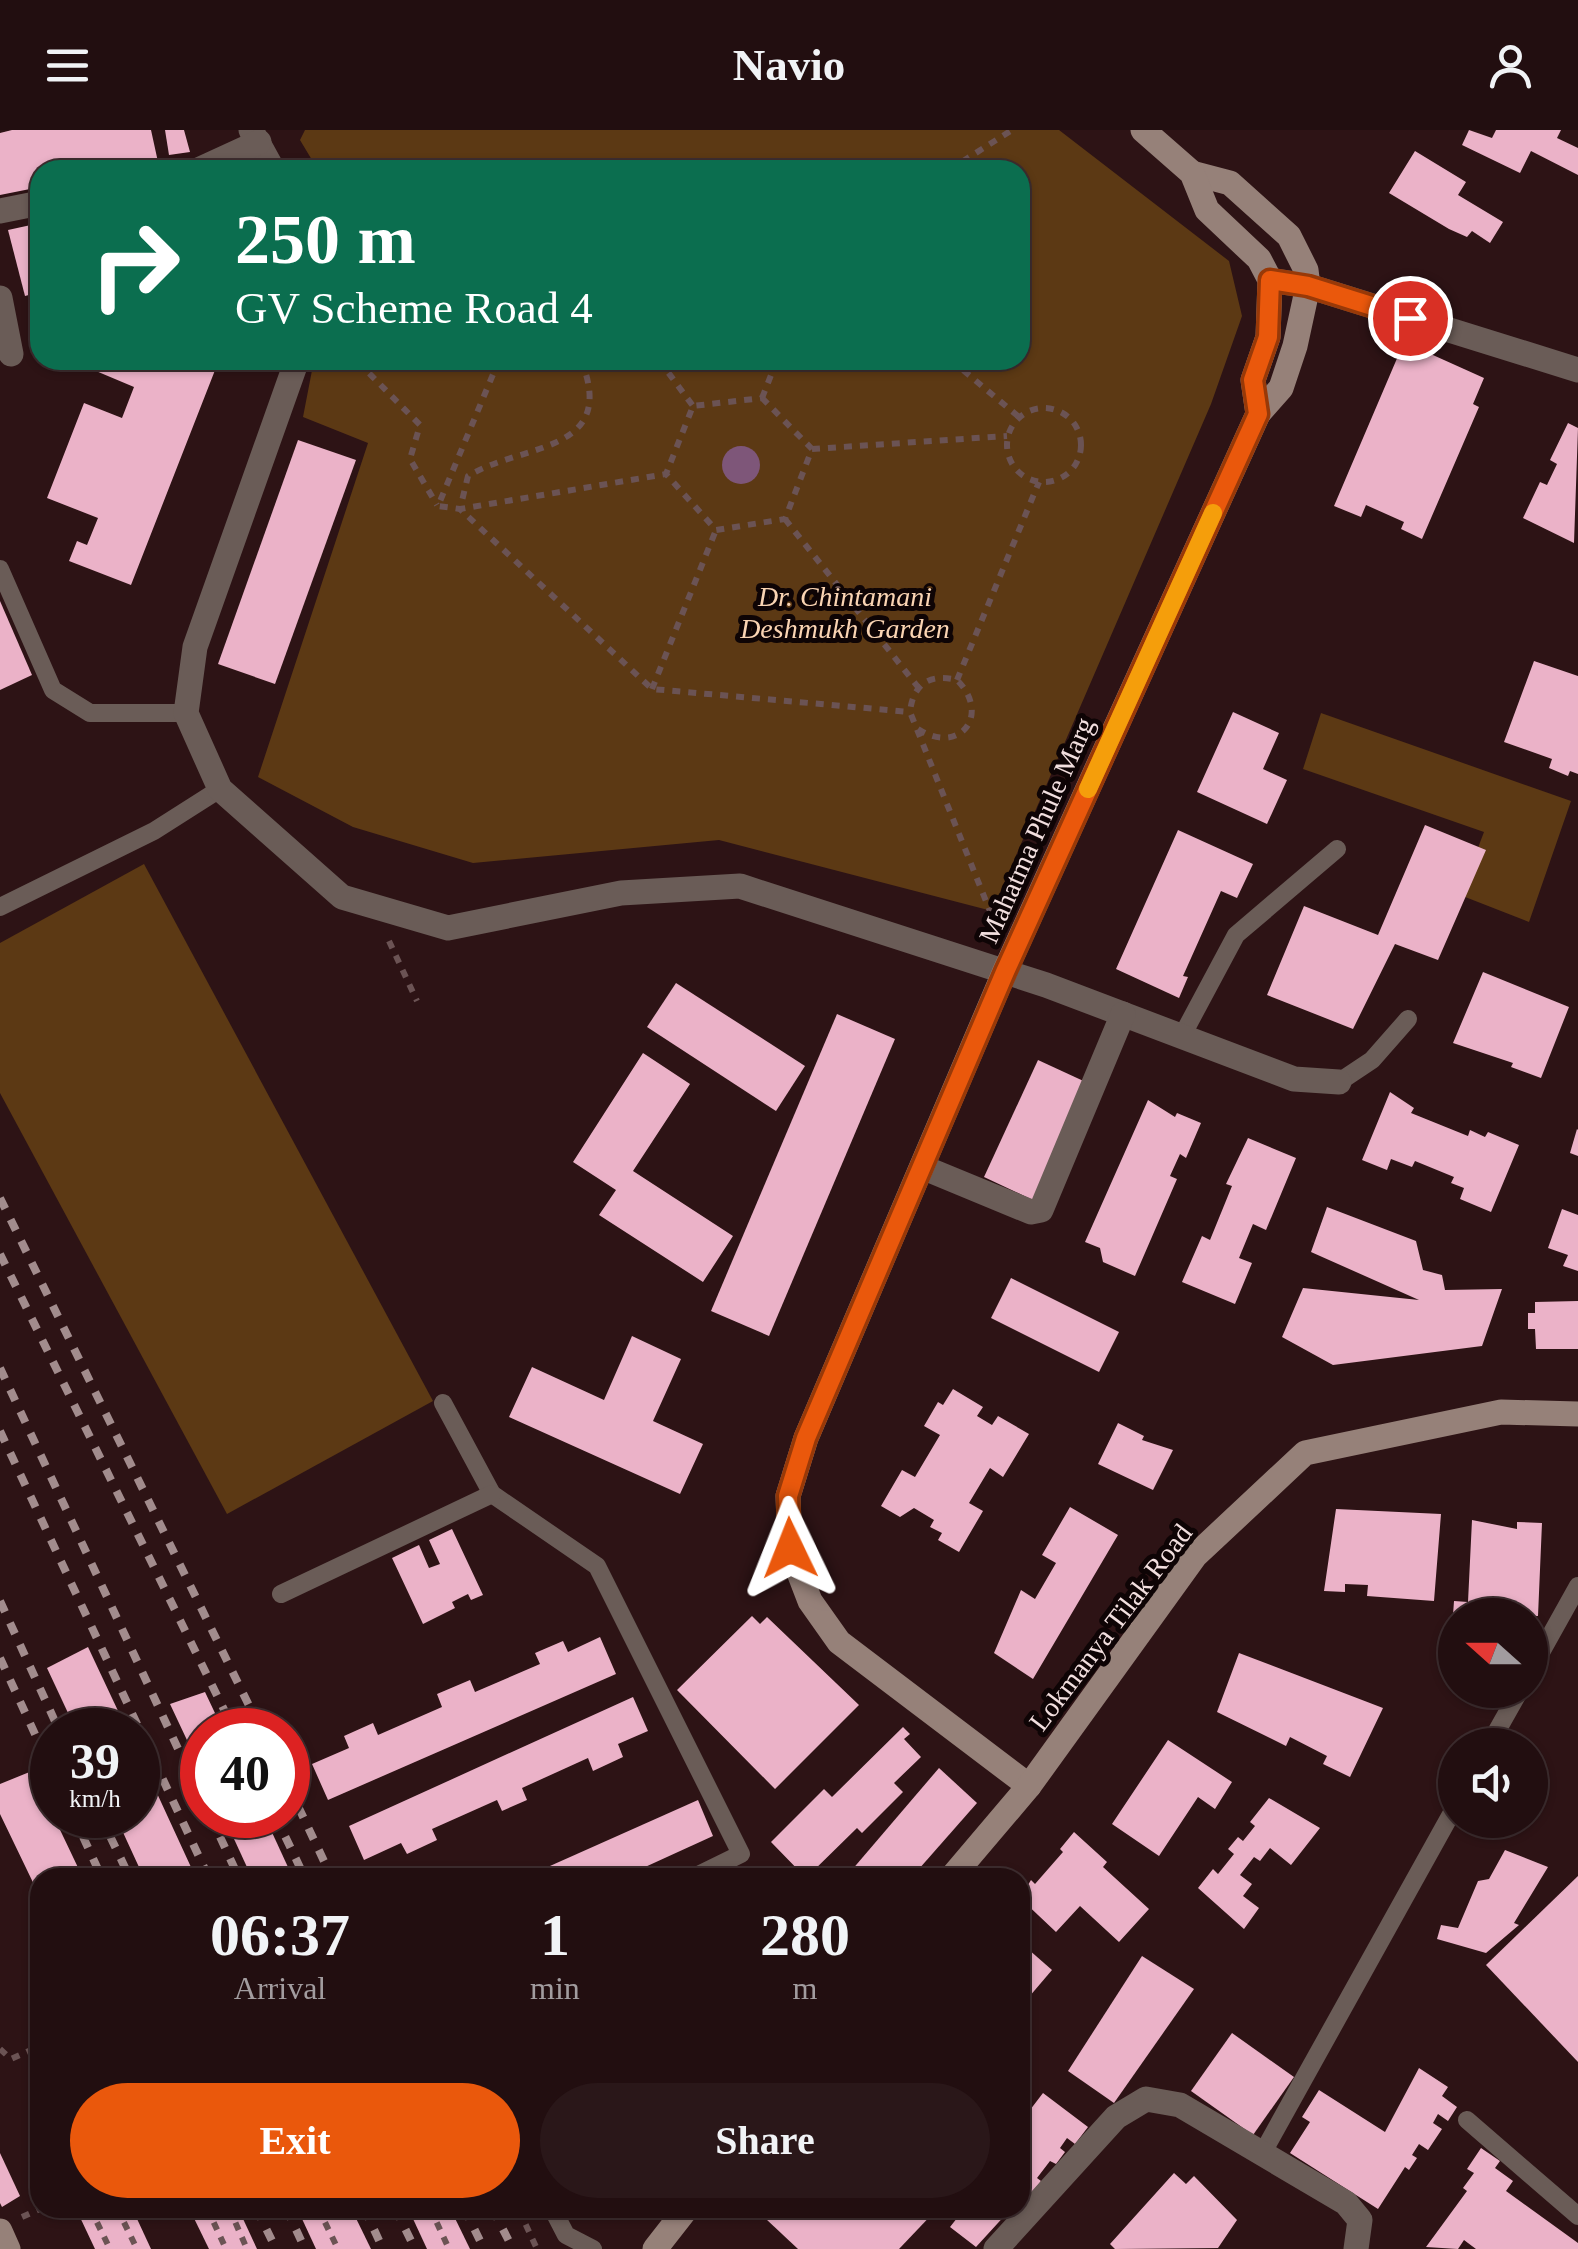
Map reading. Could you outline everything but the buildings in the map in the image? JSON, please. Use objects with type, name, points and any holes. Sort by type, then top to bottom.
[{"type":"street","points":[[1143,130],[1192,173],[1208,210],[1259,259],[1270,280],[1308,286],[1578,370]]},
{"type":"street","points":[[215,160],[255,136],[268,160]]},
{"type":"street","points":[[1192,173],[1230,183],[1289,236],[1308,286],[1281,388],[1258,414]]},
{"type":"street","points":[[0,211],[30,204]]},
{"type":"street","name":"Mahatma Phule Marg","points":[[1029,1786],[839,1642],[810,1601],[790,1548],[788,1496],[806,1438],[1005,972],[1258,414],[1253,380],[1268,337],[1270,280]]},
{"type":"street","points":[[0,298],[11,354]]},
{"type":"street","points":[[1268,337],[1295,346]]},
{"type":"street","points":[[292,370],[195,647],[186,714],[220,789],[342,897],[448,928],[621,893],[740,886],[1005,972],[1294,1079],[1339,1082]]},
{"type":"street","points":[[922,1167],[1031,1212],[1042,1210],[1123,1014]]},
{"type":"street","name":"Lokmanya Tilak Road","points":[[960,1868],[1029,1786],[1194,1556],[1305,1452],[1501,1412],[1578,1414]]},
{"type":"street","points":[[1030,2211],[1116,2116],[1146,2099],[1180,2105],[1346,2203],[1360,2220],[1356,2249]]},
{"type":"street","points":[[655,2249],[679,2218]]},
{"type":"street","points":[[996,2249],[1024,2218]]},
{"type":"street","points":[[0,2230],[8,2249]]},
{"type":"lane","points":[[0,570],[54,690],[90,713],[186,714]]},
{"type":"lane","points":[[0,907],[154,831],[220,789]]},
{"type":"lane","points":[[1182,1036],[1236,935],[1337,849]]},
{"type":"lane","points":[[1339,1082],[1372,1060],[1408,1019]]},
{"type":"lane","points":[[443,1403],[492,1494],[596,1566],[741,1854],[712,1868]]},
{"type":"lane","points":[[281,1594],[492,1494]]},
{"type":"lane","points":[[1548,1640],[1578,1586]]},
{"type":"lane","points":[[1262,2154],[1438,1838]]},
{"type":"lane","points":[[1466,2120],[1578,2216]]},
{"type":"lane","points":[[557,2218],[566,2235],[593,2249]]},
{"type":"path","points":[[965,160],[1012,130]]},
{"type":"path","points":[[366,370],[420,425],[410,459],[438,506]]},
{"type":"path","points":[[438,506],[495,370]]},
{"type":"path","points":[[460,509],[468,476],[487,465],[550,447],[586,419],[592,401],[584,370]]},
{"type":"path","points":[[666,370],[693,406]]},
{"type":"path","points":[[762,398],[773,370]]},
{"type":"path","points":[[963,370],[1019,416]]},
{"type":"path","points":[[693,406],[762,398]]},
{"type":"path","points":[[762,398],[812,449],[1007,436]]},
{"type":"path","points":[[666,474],[693,406]]},
{"type":"path","points":[[1038,407],[1059,410],[1076,424],[1081,444],[1076,465],[1060,479],[1039,482],[1020,474],[1008,456],[1007,436],[1019,416],[1038,407]]},
{"type":"path","points":[[785,519],[812,449]]},
{"type":"path","points":[[438,506],[460,509],[666,474]]},
{"type":"path","points":[[666,474],[716,530]]},
{"type":"path","points":[[957,680],[1039,482]]},
{"type":"path","points":[[460,509],[652,689],[910,712]]},
{"type":"path","points":[[716,530],[785,519]]},
{"type":"path","points":[[785,519],[918,687]]},
{"type":"path","points":[[652,689],[716,530]]},
{"type":"path","points":[[918,729],[933,739],[952,738],[967,728],[974,711],[970,692],[957,680],[929,679],[918,687],[910,712],[992,912],[1005,972]]},
{"type":"path","points":[[399,916],[388,942],[417,1001]]},
{"type":"path","points":[[0,2049],[11,2059],[30,2050]]},
{"type":"path","points":[[95,2218],[110,2249]]},
{"type":"path","points":[[123,2218],[137,2249]]},
{"type":"path","points":[[211,2218],[226,2249]]},
{"type":"path","points":[[233,2218],[247,2249]]},
{"type":"path","points":[[323,2218],[338,2249]]},
{"type":"path","points":[[435,2218],[449,2248]]},
{"type":"path","points":[[523,2218],[538,2249]]},
{"type":"green space","name":"Dr. Chintamani Deshmukh Garden","points":[[305,130],[1059,130],[1229,261],[1242,316],[1211,404],[992,911],[719,840],[473,863],[353,827],[258,777],[368,443],[303,417],[312,370],[1030,370],[1030,160],[312,160],[300,140]]},
{"type":"green space","points":[[1321,713],[1571,801],[1529,922],[1460,895],[1484,832],[1303,769]]},
{"type":"green space","points":[[144,864],[433,1401],[227,1514],[0,1093],[0,943]]},
{"type":"shaded area","points":[[741,446],[755,451],[760,465],[755,479],[741,484],[727,479],[722,465],[727,451]]},
{"type":"railway","points":[[0,1198],[250,1708]]},
{"type":"railway","points":[[0,1254],[223,1708]]},
{"type":"railway","points":[[0,1368],[180,1753]]},
{"type":"railway","points":[[0,1431],[204,1868]]},
{"type":"railway","points":[[0,1601],[49,1708]]},
{"type":"railway","points":[[0,1658],[30,1723]]},
{"type":"railway","points":[[310,1832],[327,1868]]},
{"type":"railway","points":[[84,1838],[97,1868]]},
{"type":"railway","points":[[111,1838],[125,1868]]},
{"type":"railway","points":[[221,1838],[234,1868]]},
{"type":"railway","points":[[286,1838],[300,1868]]},
{"type":"railway","points":[[261,2218],[276,2249]]},
{"type":"railway","points":[[291,2218],[305,2249]]},
{"type":"railway","points":[[369,2218],[383,2249]]},
{"type":"railway","points":[[400,2218],[415,2249]]},
{"type":"railway","points":[[469,2218],[484,2249]]},
{"type":"railway","points":[[497,2218],[513,2249]]},
{"type":"slow traffic","points":[[1088,789],[1213,513]]},
{"type":"route","points":[[790,1548],[788,1496],[806,1438],[1005,972],[1258,414],[1253,380],[1268,337],[1270,280],[1308,286],[1410,318]]}]
